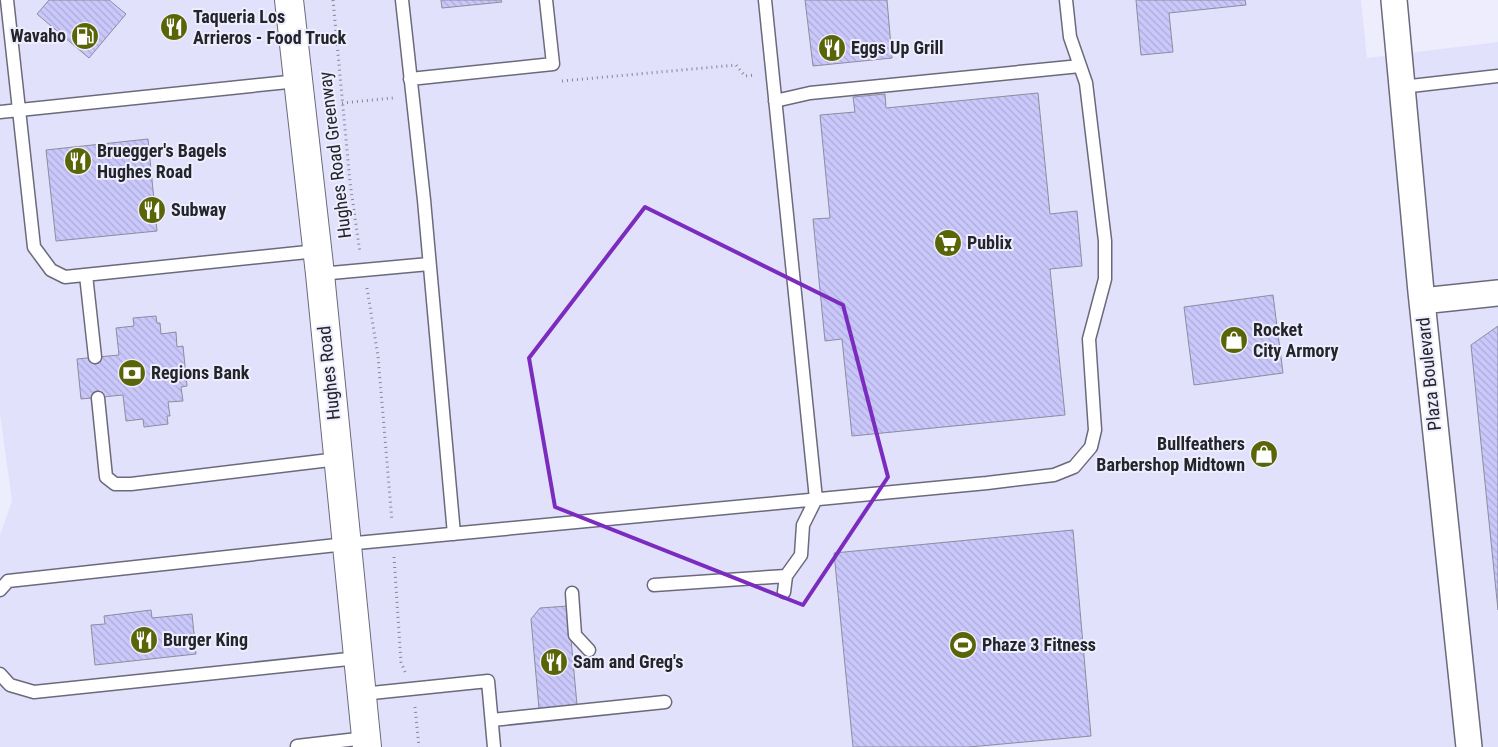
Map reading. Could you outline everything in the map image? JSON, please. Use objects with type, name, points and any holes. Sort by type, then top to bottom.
[{"type":"main road","name":"Hughes Road","points":[[289,0],[367,743]]},
{"type":"street","name":"Plaza Boulevard","points":[[1394,0],[1422,301],[1469,747]]},
{"type":"street","points":[[1422,301],[1498,292]]},
{"type":"lane","points":[[7,0],[34,247],[51,270],[65,277],[318,262],[429,264]]},
{"type":"lane","points":[[402,0],[454,534]]},
{"type":"lane","points":[[410,79],[553,64],[546,0]]},
{"type":"lane","points":[[766,0],[816,499],[803,524],[800,555],[786,576],[784,592]]},
{"type":"lane","points":[[0,590],[8,581],[346,544],[1054,475],[1074,467],[1091,447],[1095,430],[1089,339],[1106,280],[1105,242],[1086,83],[1070,37],[1066,0]]},
{"type":"lane","points":[[775,101],[810,93],[1080,66]]},
{"type":"lane","points":[[1402,87],[1498,76]]},
{"type":"lane","points":[[0,112],[298,81]]},
{"type":"lane","points":[[86,275],[95,357]]},
{"type":"lane","points":[[98,398],[106,477],[115,484],[131,484],[338,460]]},
{"type":"lane","points":[[654,586],[786,576]]},
{"type":"lane","points":[[572,594],[576,635],[589,650]]},
{"type":"lane","points":[[0,674],[10,685],[34,692],[358,658]]},
{"type":"lane","points":[[362,694],[488,682],[494,747]]},
{"type":"lane","points":[[492,720],[665,702]]},
{"type":"lane","points":[[297,746],[367,743]]},
{"type":"path","name":"Hughes Road Greenway","points":[[333,0],[342,103],[359,246]]},
{"type":"path","points":[[552,82],[736,65],[745,76],[760,75]]},
{"type":"path","points":[[342,103],[396,98]]},
{"type":"path","points":[[368,295],[378,356],[391,517]]},
{"type":"path","points":[[395,560],[400,652]]},
{"type":"path","points":[[416,711],[419,747]]},
{"type":"highlighted area","points":[[645,207],[843,305],[888,477],[803,605],[555,507],[529,358]]},
{"type":"shaded area","points":[[0,0],[1361,0],[1367,58],[1498,42],[1498,747],[0,747],[0,535],[12,501],[0,414]]},
{"type":"building","name":"Wavaho","points":[[49,0],[109,0],[126,14],[89,58],[37,14]]},
{"type":"building","points":[[441,0],[501,0],[502,2],[442,8]]},
{"type":"building","points":[[805,0],[887,0],[892,58],[813,66]]},
{"type":"building","points":[[1136,0],[1245,0],[1246,5],[1169,13],[1173,52],[1141,55]]},
{"type":"building","name":"Publix","points":[[1038,93],[1050,214],[1077,211],[1082,266],[1050,269],[1065,415],[852,436],[842,339],[825,341],[813,219],[830,218],[820,115],[855,112],[853,97],[885,94],[886,108]]},
{"type":"building","points":[[148,139],[157,231],[56,241],[46,150]]},
{"type":"building","name":"Rocket City Armory","points":[[1273,295],[1283,373],[1194,385],[1184,307]]},
{"type":"building","name":"Regions Bank","points":[[156,316],[157,323],[160,323],[161,334],[176,332],[177,347],[183,346],[187,386],[181,387],[183,401],[168,402],[170,416],[167,416],[168,424],[144,427],[143,419],[126,421],[123,395],[81,399],[77,359],[119,355],[116,328],[134,326],[133,318]]},
{"type":"building","points":[[1498,326],[1498,610],[1471,345]]},
{"type":"building","name":"Phaze 3 Fitness","points":[[1073,530],[1091,736],[969,747],[853,747],[834,553]]},
{"type":"building","name":"Sam and Greg's","points":[[568,606],[577,705],[539,709],[531,619],[540,608]]},
{"type":"building","name":"Burger King","points":[[151,610],[152,618],[192,614],[196,654],[95,665],[91,625],[105,624],[104,616]]},
{"type":"place","name":"Taqueria Los Arrieros - Food Truck","points":[[174,27]]},
{"type":"place","name":"Wavaho","points":[[85,36]]},
{"type":"place","name":"Eggs Up Grill","points":[[832,48]]},
{"type":"place","name":"Bruegger's Bagels Hughes Road","points":[[78,161]]},
{"type":"place","name":"Subway","points":[[152,210]]},
{"type":"place","name":"Publix","points":[[948,243]]},
{"type":"place","name":"Rocket City Armory","points":[[1234,340]]},
{"type":"place","name":"Regions Bank","points":[[132,373]]},
{"type":"place","name":"Bullfeathers Barbershop Midtown","points":[[1264,454]]},
{"type":"place","name":"Burger King","points":[[144,640]]},
{"type":"place","name":"Phaze 3 Fitness","points":[[963,645]]},
{"type":"place","name":"Sam and Greg's","points":[[554,662]]}]
